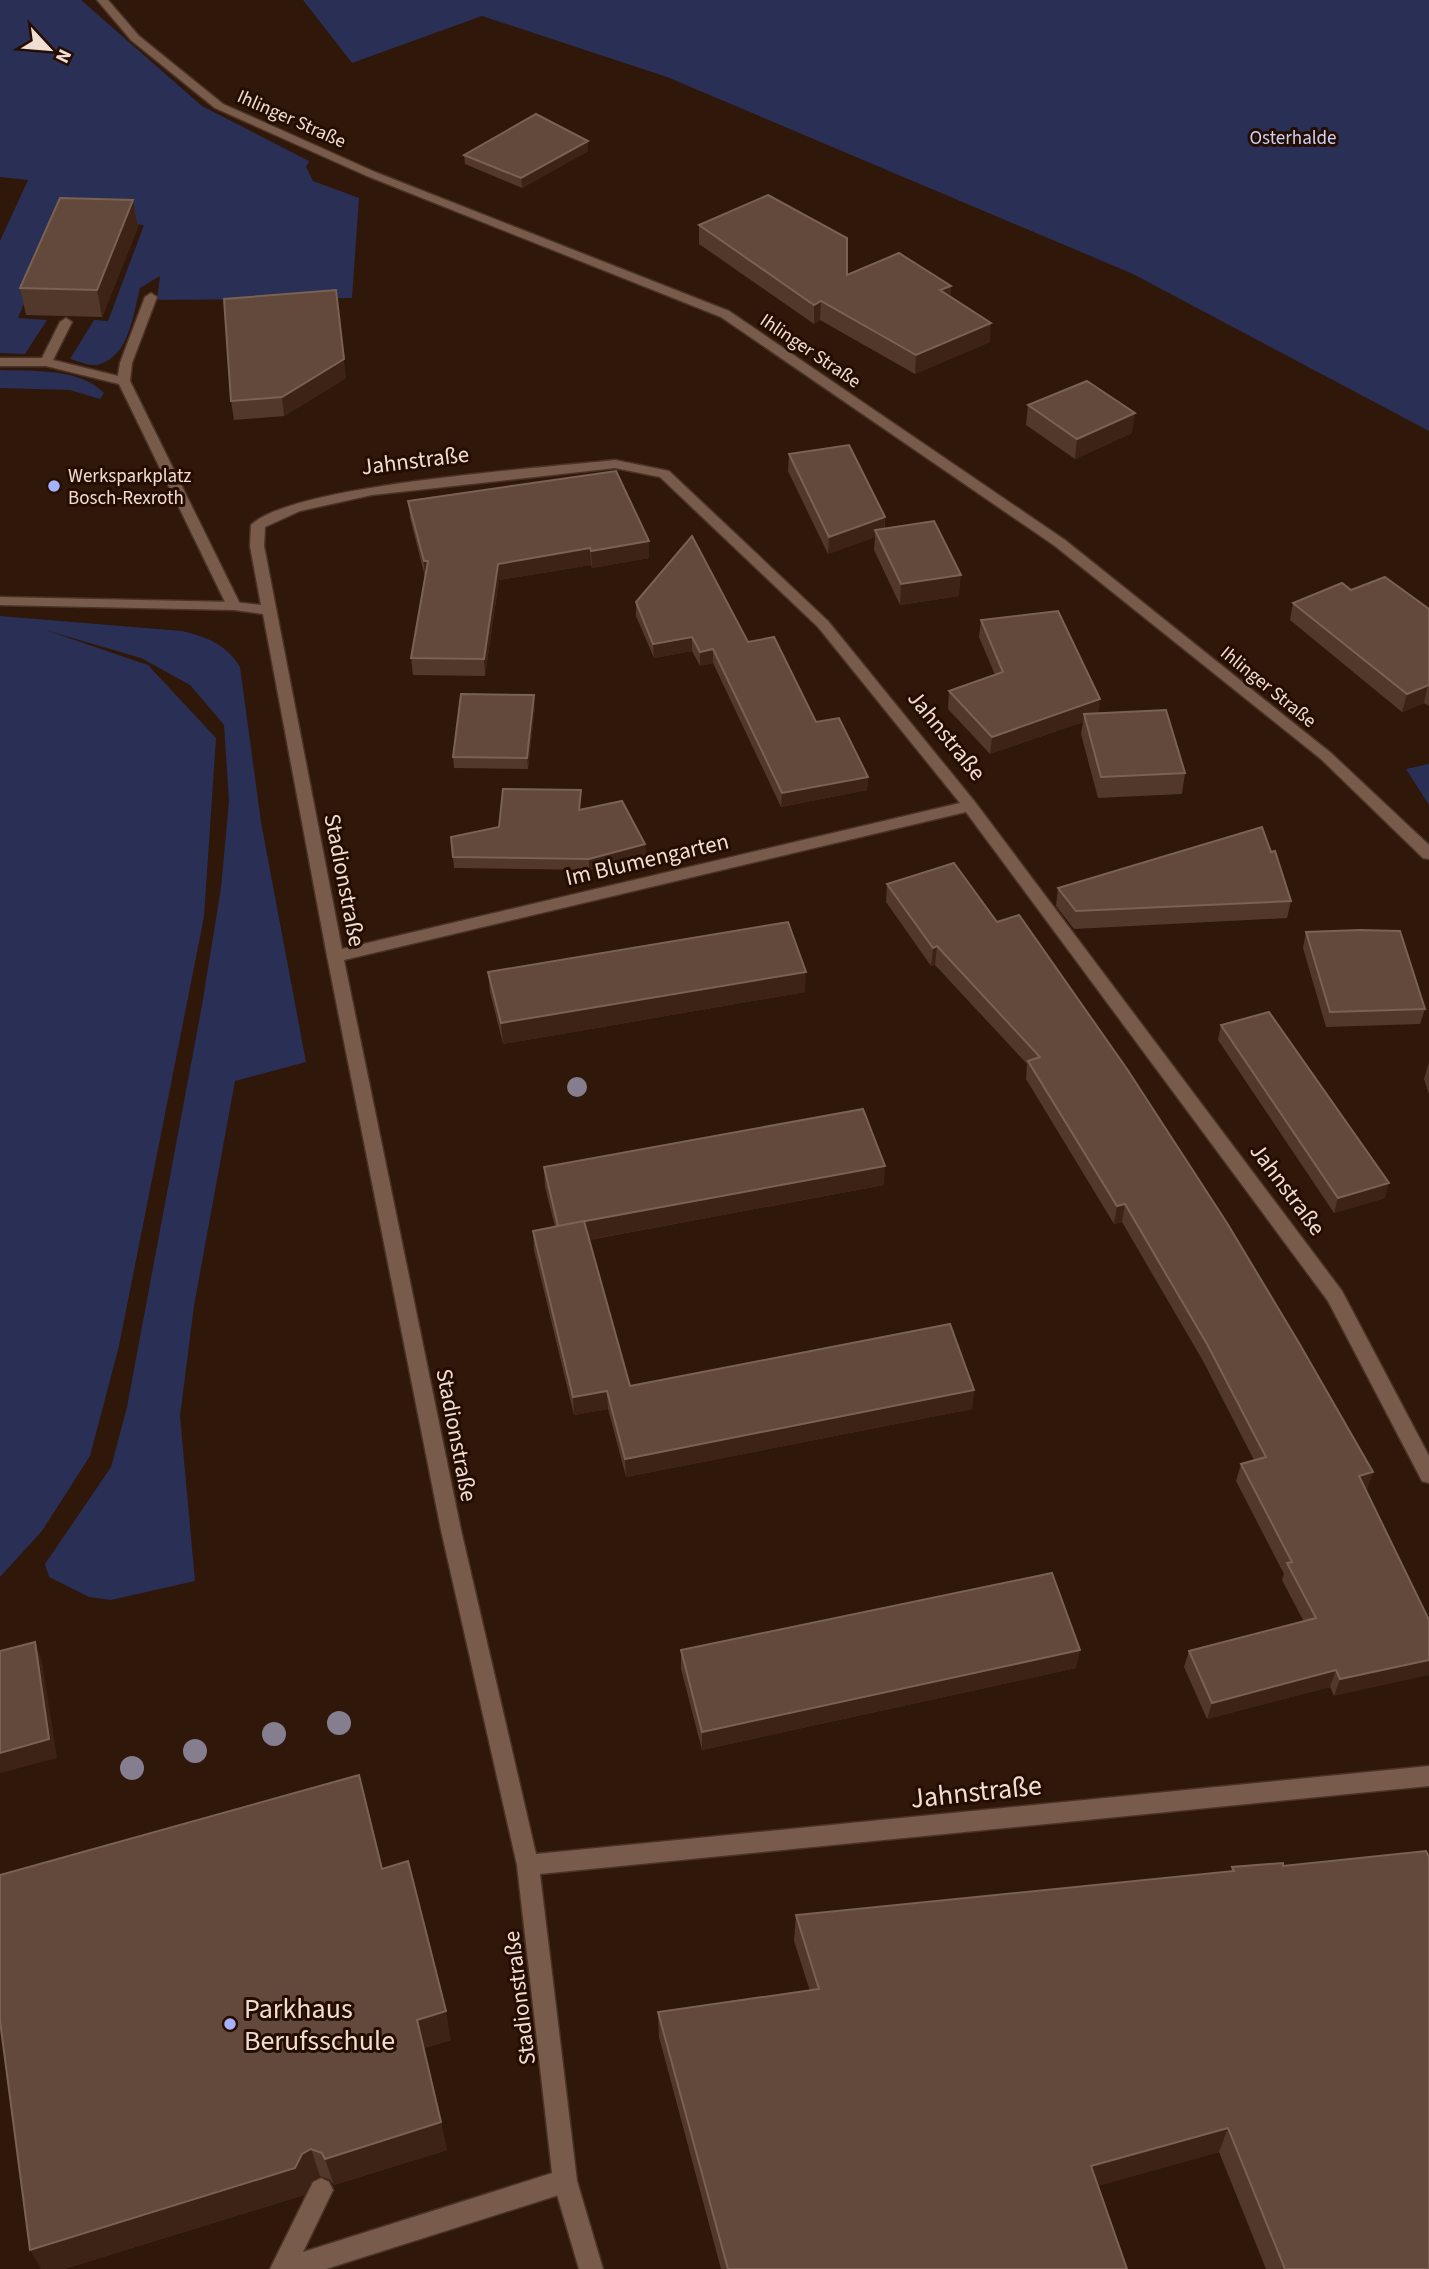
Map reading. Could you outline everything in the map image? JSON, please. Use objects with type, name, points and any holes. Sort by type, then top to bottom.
[{"type":"street","name":"Ihlinger Straße","points":[[102,0],[135,38],[219,106],[371,174],[725,314],[1060,543],[1326,756],[1429,854]]},
{"type":"street","points":[[151,297],[126,363],[124,381],[234,606]]},
{"type":"street","points":[[46,362],[66,322]]},
{"type":"street","points":[[0,362],[46,362],[124,381]]},
{"type":"street","name":"Jahnstraße","points":[[269,610],[257,547],[257,525],[296,508],[372,491],[615,464],[664,474],[828,630],[971,806],[1335,1296],[1429,1475]]},
{"type":"street","points":[[0,601],[234,606],[269,610]]},
{"type":"street","name":"Stadionstraße","points":[[269,610],[335,957],[468,1609],[528,1865],[565,2181],[592,2269]]},
{"type":"street","name":"Im Blumengarten","points":[[335,957],[971,806]]},
{"type":"street","name":"Jahnstraße","points":[[528,1865],[1429,1776]]},
{"type":"street","points":[[285,2269],[565,2181]]},
{"type":"street","points":[[285,2269],[321,2190]]},
{"type":"green space","points":[[0,0],[81,0],[202,106],[309,161],[306,167],[313,181],[359,198],[352,298],[157,300],[160,276],[140,288],[128,334],[116,354],[97,365],[87,364],[70,359],[94,320],[108,321],[144,225],[58,222],[18,318],[47,320],[25,354],[0,353],[0,241],[28,180],[0,177]]},
{"type":"green space","name":"Osterhalde","points":[[303,0],[1429,0],[1429,431],[1133,274],[667,77],[482,16],[352,63]]},
{"type":"green space","points":[[0,370],[69,375],[94,385],[104,393],[100,399],[70,390],[0,388]]},
{"type":"green space","points":[[0,616],[182,631],[215,643],[235,659],[240,667],[261,822],[306,1062],[235,1081],[194,1306],[180,1416],[195,1581],[111,1600],[89,1597],[49,1577],[45,1564],[111,1467],[127,1407],[202,1005],[221,888],[229,801],[224,725],[190,685],[141,658],[45,630],[148,665],[216,738],[204,917],[119,1346],[90,1456],[42,1531],[0,1577]]},
{"type":"green space","points":[[1429,764],[1429,805],[1406,769]]},
{"type":"building","points":[[536,114],[588,141],[521,178],[464,155]]},
{"type":"building","points":[[768,195],[847,238],[847,275],[899,253],[951,286],[940,290],[991,323],[916,355],[821,301],[814,305],[699,225]]},
{"type":"building","points":[[60,198],[133,200],[97,290],[20,288]]},
{"type":"building","points":[[336,290],[344,359],[282,397],[231,401],[224,299]]},
{"type":"building","points":[[1087,381],[1135,413],[1077,439],[1028,405]]},
{"type":"building","points":[[849,445],[885,517],[829,537],[789,454]]},
{"type":"building","points":[[616,471],[649,541],[498,564],[484,659],[411,658],[428,561],[424,561],[408,501]]},
{"type":"building","points":[[934,521],[961,575],[901,584],[875,530]]},
{"type":"building","points":[[692,536],[748,642],[774,637],[816,722],[839,718],[868,777],[782,793],[713,649],[700,652],[692,637],[653,644],[636,602]]},
{"type":"building","points":[[1385,577],[1429,609],[1429,685],[1407,694],[1293,603],[1342,583],[1351,590]]},
{"type":"building","points":[[1058,611],[1100,699],[992,737],[949,691],[1003,672],[981,620]]},
{"type":"building","points":[[461,694],[534,695],[527,758],[453,757]]},
{"type":"building","points":[[1166,710],[1185,773],[1101,777],[1084,714]]},
{"type":"building","points":[[503,789],[581,790],[579,810],[622,801],[645,844],[589,859],[453,857],[451,837],[499,827]]},
{"type":"building","points":[[1262,827],[1271,852],[1275,851],[1291,901],[1076,911],[1058,888]]},
{"type":"building","points":[[954,863],[997,922],[1019,915],[1127,1069],[1227,1223],[1299,1343],[1373,1472],[1359,1476],[1429,1620],[1429,1660],[1340,1679],[1336,1670],[1212,1703],[1189,1651],[1316,1618],[1287,1563],[1292,1562],[1241,1464],[1266,1457],[1207,1344],[1125,1204],[1117,1206],[1028,1061],[1040,1057],[937,946],[933,948],[887,884]]},
{"type":"building","points":[[788,922],[806,972],[501,1023],[488,972]]},
{"type":"building","points":[[1400,931],[1425,1009],[1330,1012],[1306,932]]},
{"type":"building","points":[[1269,1012],[1389,1183],[1338,1198],[1221,1025]]},
{"type":"building","points":[[863,1109],[885,1166],[558,1226],[544,1167]]},
{"type":"building","points":[[584,1221],[630,1386],[950,1324],[974,1390],[625,1459],[607,1391],[573,1397],[533,1231]]},
{"type":"building","points":[[1052,1573],[1080,1650],[702,1732],[681,1650]]},
{"type":"building","points":[[35,1642],[49,1739],[0,1753],[0,1651]]},
{"type":"building","name":"Parkhaus Berufsschule","points":[[359,1775],[382,1869],[408,1861],[446,2011],[417,2020],[441,2122],[325,2159],[322,2153],[311,2149],[302,2154],[295,2168],[30,2250],[0,2021],[0,1875]]},
{"type":"building","points":[[1426,1851],[1429,1857],[1429,2269],[1285,2269],[1228,2128],[1091,2166],[1127,2269],[728,2269],[658,2012],[819,1989],[796,1915],[1234,1871],[1232,1867],[1283,1863],[1283,1866]]},
{"type":"place","name":"Werksparkplatz Bosch-Rexroth","points":[[54,486]]},
{"type":"place","name":"Parkhaus Berufsschule","points":[[230,2024]]}]
